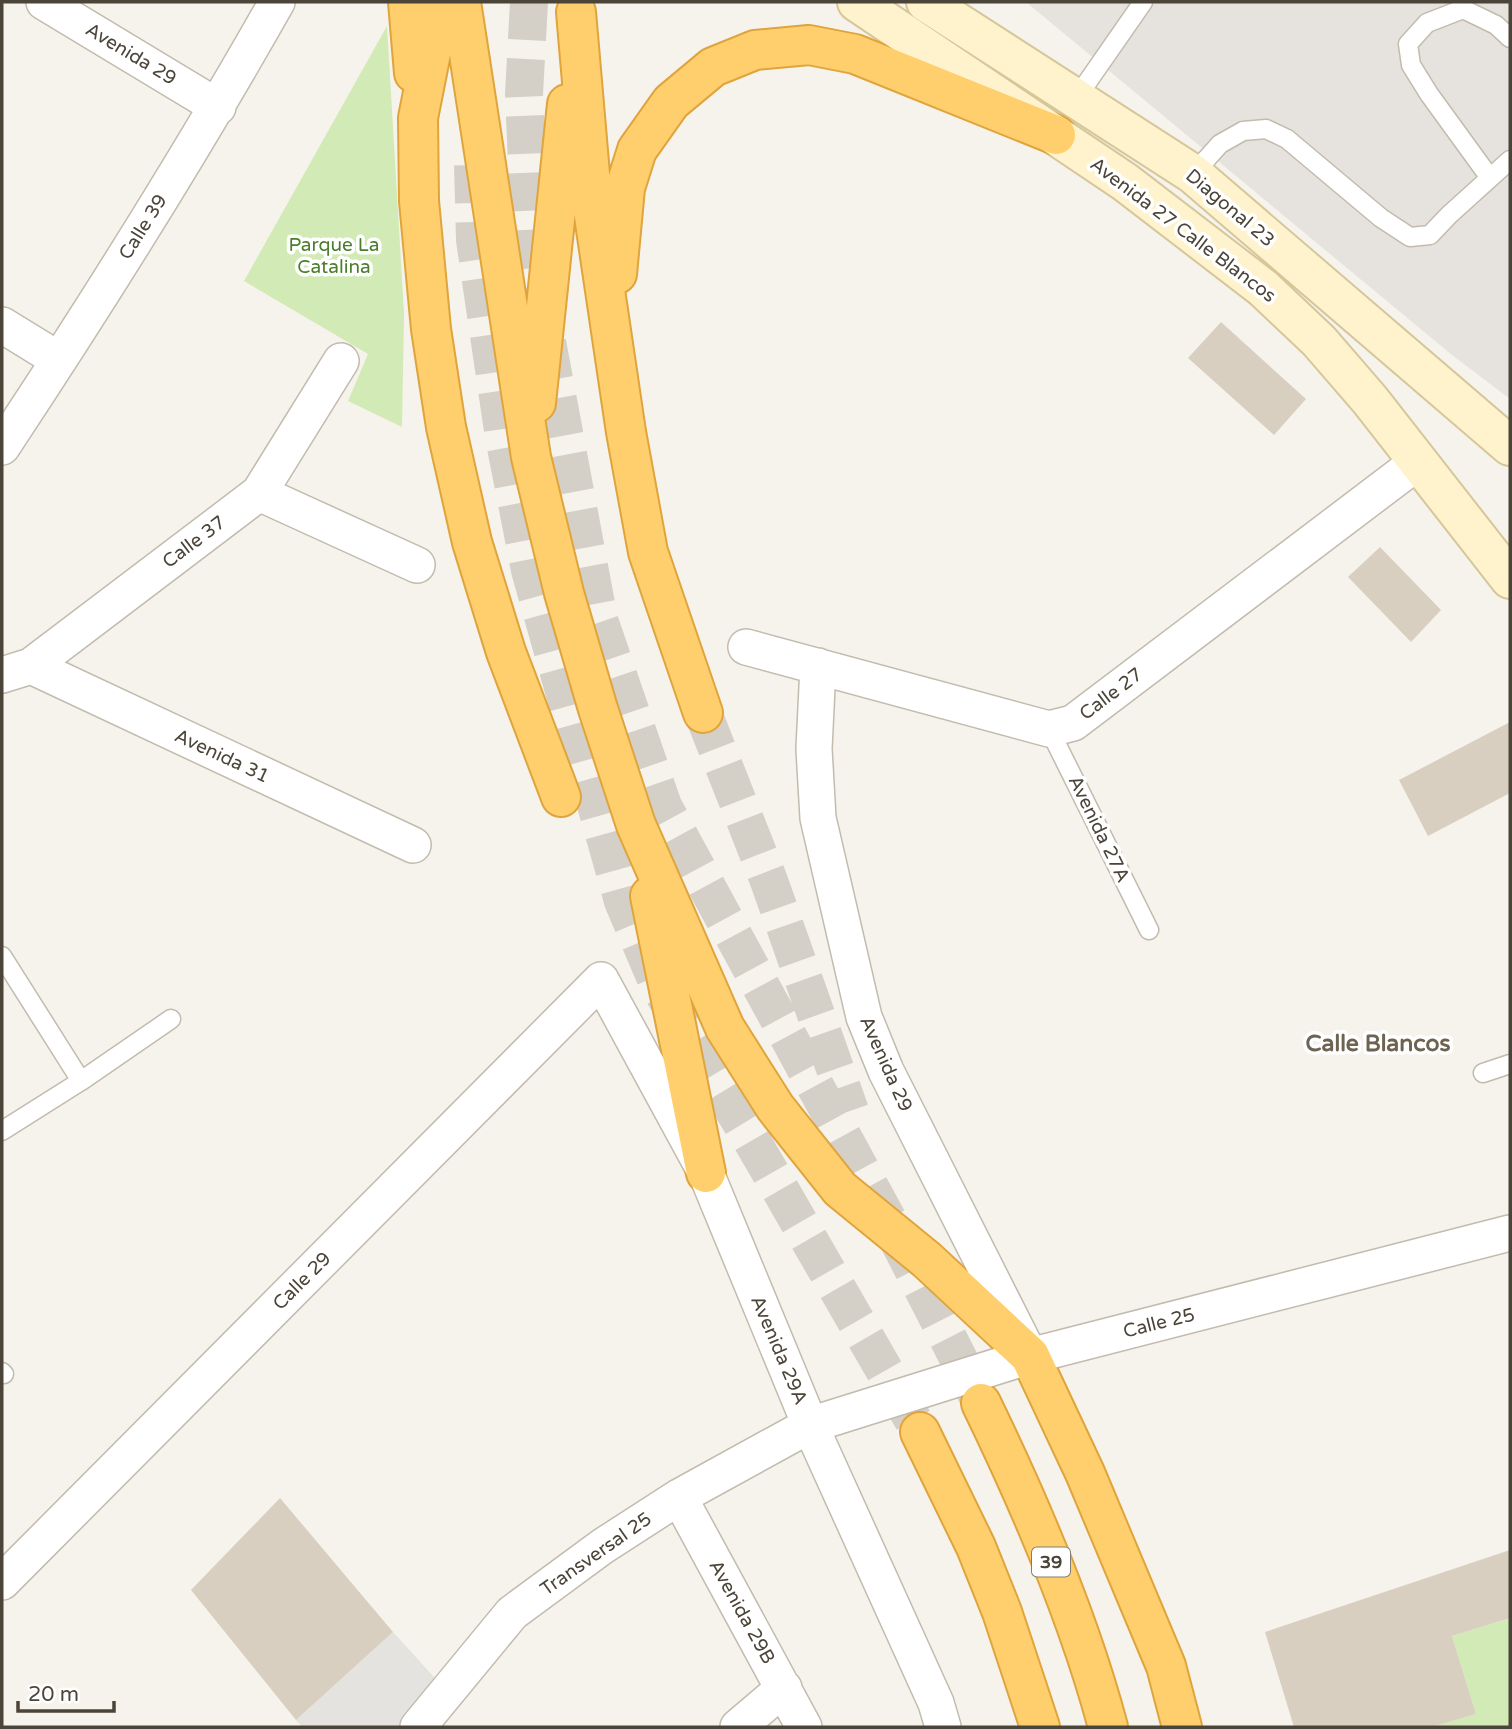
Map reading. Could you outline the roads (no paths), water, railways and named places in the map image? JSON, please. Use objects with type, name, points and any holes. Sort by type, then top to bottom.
[{"type":"highway","points":[[408,2],[418,118],[419,201],[431,328],[446,427],[472,542],[506,652],[561,797]]},
{"type":"highway","points":[[418,118],[441,2]]},
{"type":"highway","points":[[461,2],[531,457],[572,619],[636,825],[725,1028],[775,1107],[840,1189],[928,1260],[1030,1356],[1085,1473],[1166,1666],[1182,1727]]},
{"type":"highway","points":[[531,457],[575,7]]},
{"type":"highway","points":[[575,7],[593,209],[626,432],[648,552],[703,713]]},
{"type":"highway","points":[[612,332],[625,188],[637,150],[671,102],[713,67],[755,50],[808,45],[855,54],[1056,135]]},
{"type":"highway","points":[[636,825],[706,1173]]},
{"type":"highway","name":"39","points":[[981,1403],[1063,1590],[1097,1686],[1108,1727]]},
{"type":"highway","points":[[920,1432],[976,1546],[1002,1612],[1040,1727]]},
{"type":"main road","name":"Avenida 27 Calle Blancos","points":[[857,2],[1125,182],[1263,288],[1319,341],[1419,461],[1510,579]]},
{"type":"main road","name":"Diagonal 23","points":[[926,2],[1194,174],[1510,446]]},
{"type":"street","name":"Avenida 29","points":[[44,2],[218,107]]},
{"type":"street","name":"Calle 39","points":[[2,447],[60,360],[218,107],[276,2]]},
{"type":"street","points":[[2,325],[60,360]]},
{"type":"street","name":"Calle 37","points":[[16,670],[259,493],[341,361]]},
{"type":"street","name":"Calle 27","points":[[1049,729],[1073,723],[1419,461]]},
{"type":"street","points":[[259,493],[417,565]]},
{"type":"street","points":[[746,647],[1049,729]]},
{"type":"street","name":"Avenida 29","points":[[818,666],[814,748],[818,818],[864,1017],[886,1071],[1030,1356]]},
{"type":"street","name":"Avenida 31","points":[[16,670],[413,845]]},
{"type":"street","name":"Avenida 29A","points":[[601,980],[706,1173],[810,1425],[936,1703],[943,1727]]},
{"type":"street","name":"Calle 29","points":[[2,1582],[601,980]]},
{"type":"street","name":"Calle 25","points":[[810,1425],[1030,1356],[1510,1233]]},
{"type":"street","name":"Transversal 25","points":[[418,1727],[512,1613],[603,1546],[678,1497],[810,1425]]},
{"type":"street","name":"Avenida 29B","points":[[678,1497],[804,1727]]},
{"type":"street","points":[[738,1727],[784,1688]]},
{"type":"lane","points":[[1077,97],[1143,2]]},
{"type":"lane","points":[[1490,178],[1429,94],[1412,65],[1408,44],[1427,23],[1463,9],[1496,25],[1510,38]]},
{"type":"lane","points":[[1194,174],[1220,144],[1243,131],[1266,129],[1287,139],[1381,218],[1410,237],[1430,235],[1510,160]]},
{"type":"lane","name":"Avenida 27A","points":[[1049,729],[1149,930]]},
{"type":"lane","points":[[2,956],[81,1081]]},
{"type":"lane","points":[[2,1131],[171,1019]]},
{"type":"lane","points":[[1483,1073],[1510,1064]]},
{"type":"tunnel","points":[[529,2],[524,94],[531,256],[599,620],[663,806],[889,1222],[981,1403]]},
{"type":"tunnel","points":[[473,165],[475,240],[504,437],[530,570],[623,901],[659,986],[751,1139],[920,1432]]},
{"type":"tunnel","points":[[703,713],[769,881],[850,1111]]},
{"type":"district","name":"Calle Blancos","points":[[1378,1044]]},
{"type":"park label","name":"Parque La Catalina","points":[[334,256]]}]
